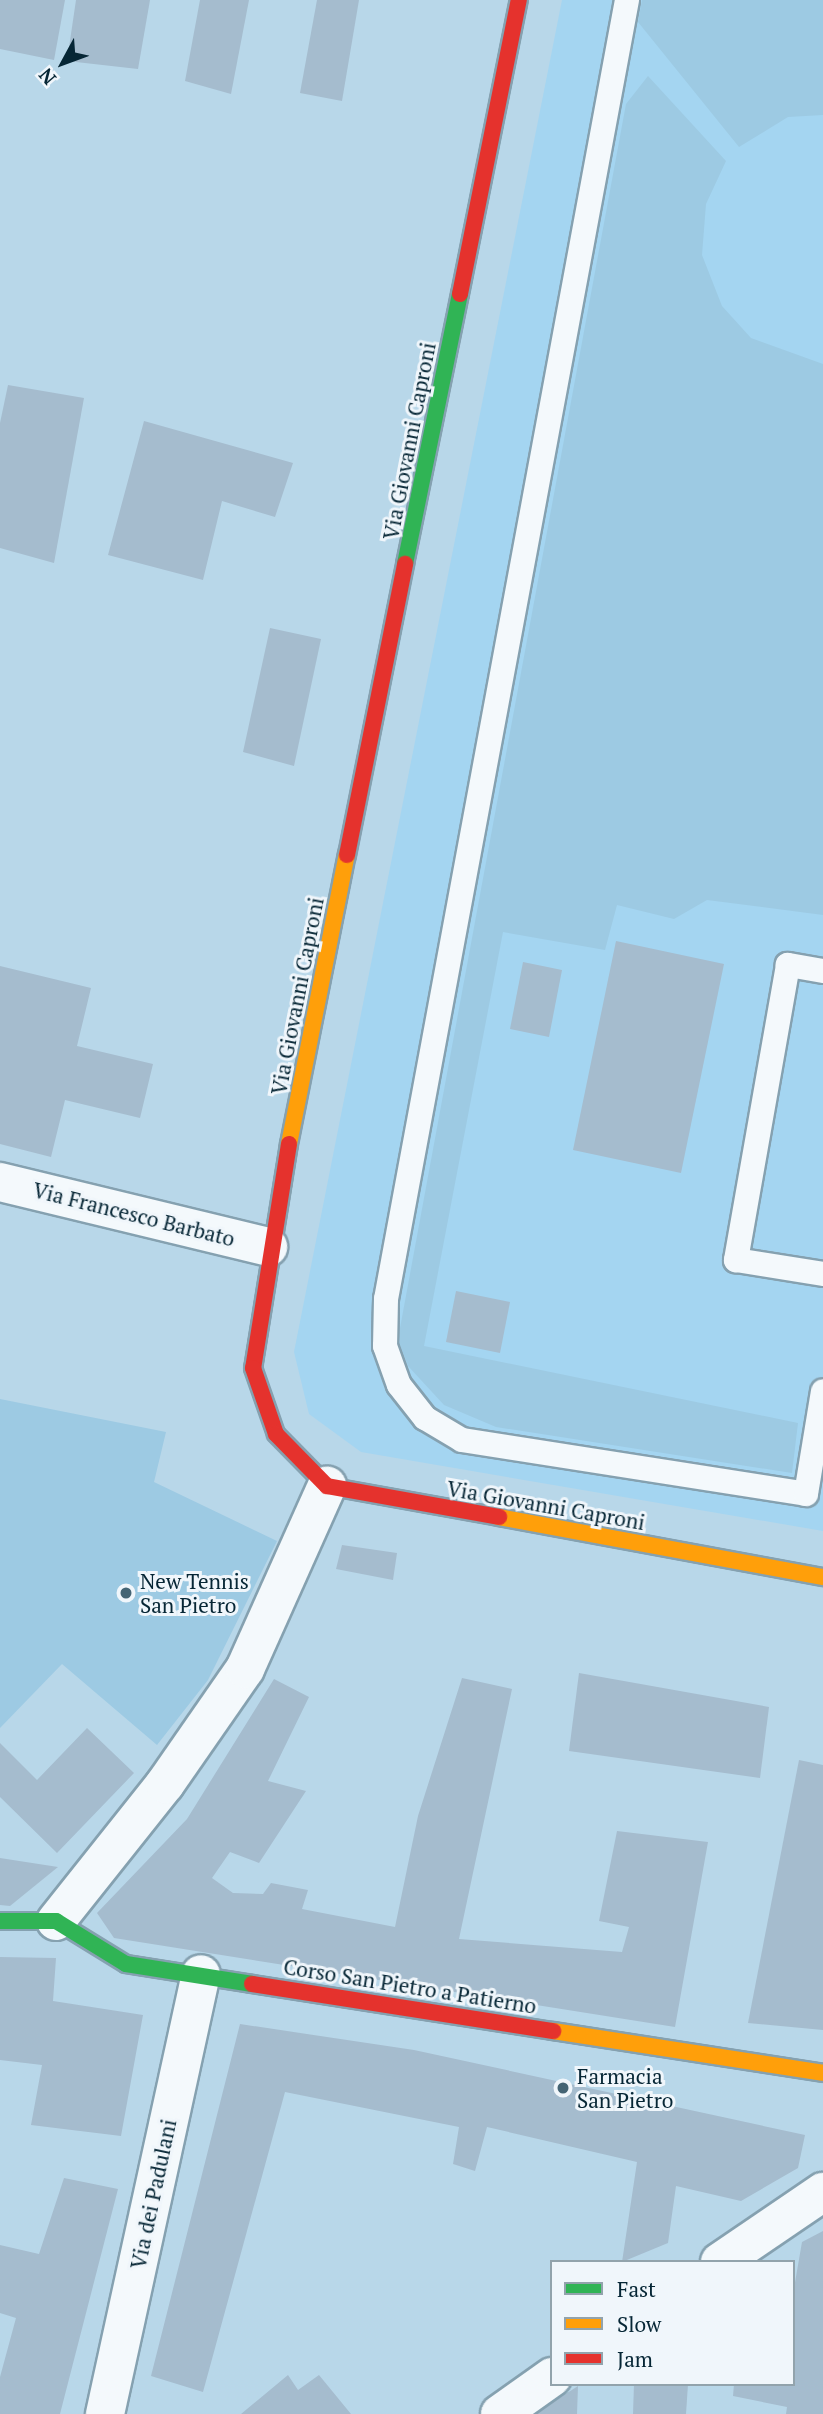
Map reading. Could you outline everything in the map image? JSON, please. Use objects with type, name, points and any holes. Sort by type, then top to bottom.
[{"type":"street","name":"Via Giovanni Caproni","points":[[519,0],[268,1247],[253,1368],[275,1434],[327,1486],[823,1577]]},
{"type":"street","name":"Via Francesco Barbato","points":[[0,1182],[268,1247]]},
{"type":"street","points":[[0,1921],[57,1921],[165,1784],[244,1669],[327,1486]]},
{"type":"street","name":"Corso San Pietro a Patierno","points":[[57,1921],[126,1964],[823,2073]]},
{"type":"street","name":"Via dei Padulani","points":[[106,2414],[201,1974]]},
{"type":"street","points":[[723,2260],[823,2192]]},
{"type":"street","points":[[500,2414],[550,2378]]},
{"type":"lane","points":[[627,0],[388,1286],[385,1346],[399,1385],[419,1410],[462,1440],[815,1496],[823,1391]]},
{"type":"lane","points":[[823,971],[788,965],[736,1260],[823,1274]]},
{"type":"shaded area","points":[[562,0],[823,0],[823,1531],[361,1452],[309,1414],[294,1352]]},
{"type":"shaded area","points":[[642,0],[823,0],[823,115],[788,117],[739,147],[638,22]]},
{"type":"shaded area","points":[[648,76],[726,161],[706,204],[702,255],[722,306],[751,338],[823,364],[823,915],[707,900],[674,919],[617,905],[605,950],[503,932],[424,1346],[798,1423],[792,1473],[496,1427],[444,1405],[408,1366],[398,1339],[626,104]]},
{"type":"shaded area","name":"New Tennis San Pietro","points":[[0,1399],[166,1432],[154,1482],[277,1541],[208,1680],[157,1745],[62,1664],[0,1728]]},
{"type":"building","points":[[0,0],[65,0],[54,60],[0,49]]},
{"type":"building","points":[[76,0],[150,0],[138,69],[67,61]]},
{"type":"building","points":[[200,0],[249,0],[231,94],[185,81]]},
{"type":"building","points":[[317,0],[359,0],[342,101],[300,93]]},
{"type":"building","points":[[8,385],[84,398],[54,563],[0,548],[0,423]]},
{"type":"building","points":[[144,421],[293,463],[275,517],[222,501],[203,580],[108,555]]},
{"type":"building","points":[[270,628],[321,639],[294,766],[243,752]]},
{"type":"building","points":[[616,941],[724,964],[681,1173],[573,1150]]},
{"type":"building","points":[[523,962],[562,970],[549,1037],[510,1029]]},
{"type":"building","points":[[0,966],[91,988],[77,1046],[153,1064],[140,1118],[65,1100],[51,1157],[0,1144]]},
{"type":"building","points":[[456,1291],[510,1302],[500,1353],[446,1342]]},
{"type":"building","points":[[342,1545],[397,1553],[393,1580],[336,1569]]},
{"type":"building","points":[[579,1673],[769,1707],[760,1778],[569,1751]]},
{"type":"building","points":[[462,1678],[512,1689],[459,1939],[622,1952],[629,1927],[599,1921],[617,1831],[708,1842],[675,2027],[114,1938],[97,1913],[187,1819],[274,1679],[309,1697],[268,1781],[306,1791],[259,1863],[230,1852],[212,1878],[233,1893],[263,1894],[271,1883],[308,1890],[302,1909],[395,1927],[418,1816]]},
{"type":"building","points":[[87,1728],[134,1773],[57,1853],[0,1797],[0,1743],[37,1780]]},
{"type":"building","points":[[799,1760],[823,1765],[823,2030],[748,2023]]},
{"type":"building","points":[[0,1858],[58,1867],[10,1906],[0,1905]]},
{"type":"building","points":[[0,1957],[56,1958],[53,2001],[143,2015],[121,2136],[31,2125],[42,2065],[0,2060]]},
{"type":"building","points":[[240,2024],[414,2050],[805,2135],[798,2168],[741,2201],[676,2186],[668,2243],[622,2260],[637,2162],[487,2127],[475,2171],[453,2164],[459,2127],[285,2092],[203,2392],[151,2376]]},
{"type":"building","points":[[64,2178],[118,2189],[60,2414],[0,2414],[0,2377],[16,2318],[0,2313],[0,2245],[39,2254]]},
{"type":"building","points":[[823,2231],[823,2414],[786,2414],[787,2407],[733,2396],[734,2386],[795,2386],[795,2282],[802,2242]]},
{"type":"building","points":[[288,2375],[298,2390],[319,2375],[351,2414],[241,2414]]},
{"type":"building","points":[[578,2386],[577,2414],[535,2414]]},
{"type":"building","points":[[634,2386],[688,2386],[686,2414],[633,2414]]},
{"type":"traffic: fast","points":[[405,564],[460,294]]},
{"type":"traffic: fast","points":[[0,1921],[56,1921],[126,1964],[252,1984]]},
{"type":"traffic: slow","points":[[289,1144],[347,855]]},
{"type":"traffic: slow","points":[[499,1517],[823,1577]]},
{"type":"traffic: slow","points":[[553,2031],[823,2073]]},
{"type":"traffic: jam","points":[[460,294],[519,0]]},
{"type":"traffic: jam","points":[[347,855],[405,564]]},
{"type":"traffic: jam","points":[[289,1144],[253,1368],[276,1434],[327,1486],[499,1517]]},
{"type":"traffic: jam","points":[[252,1984],[553,2031]]},
{"type":"place","name":"New Tennis San Pietro","points":[[126,1593]]},
{"type":"place","name":"Farmacia San Pietro","points":[[563,2088]]}]
